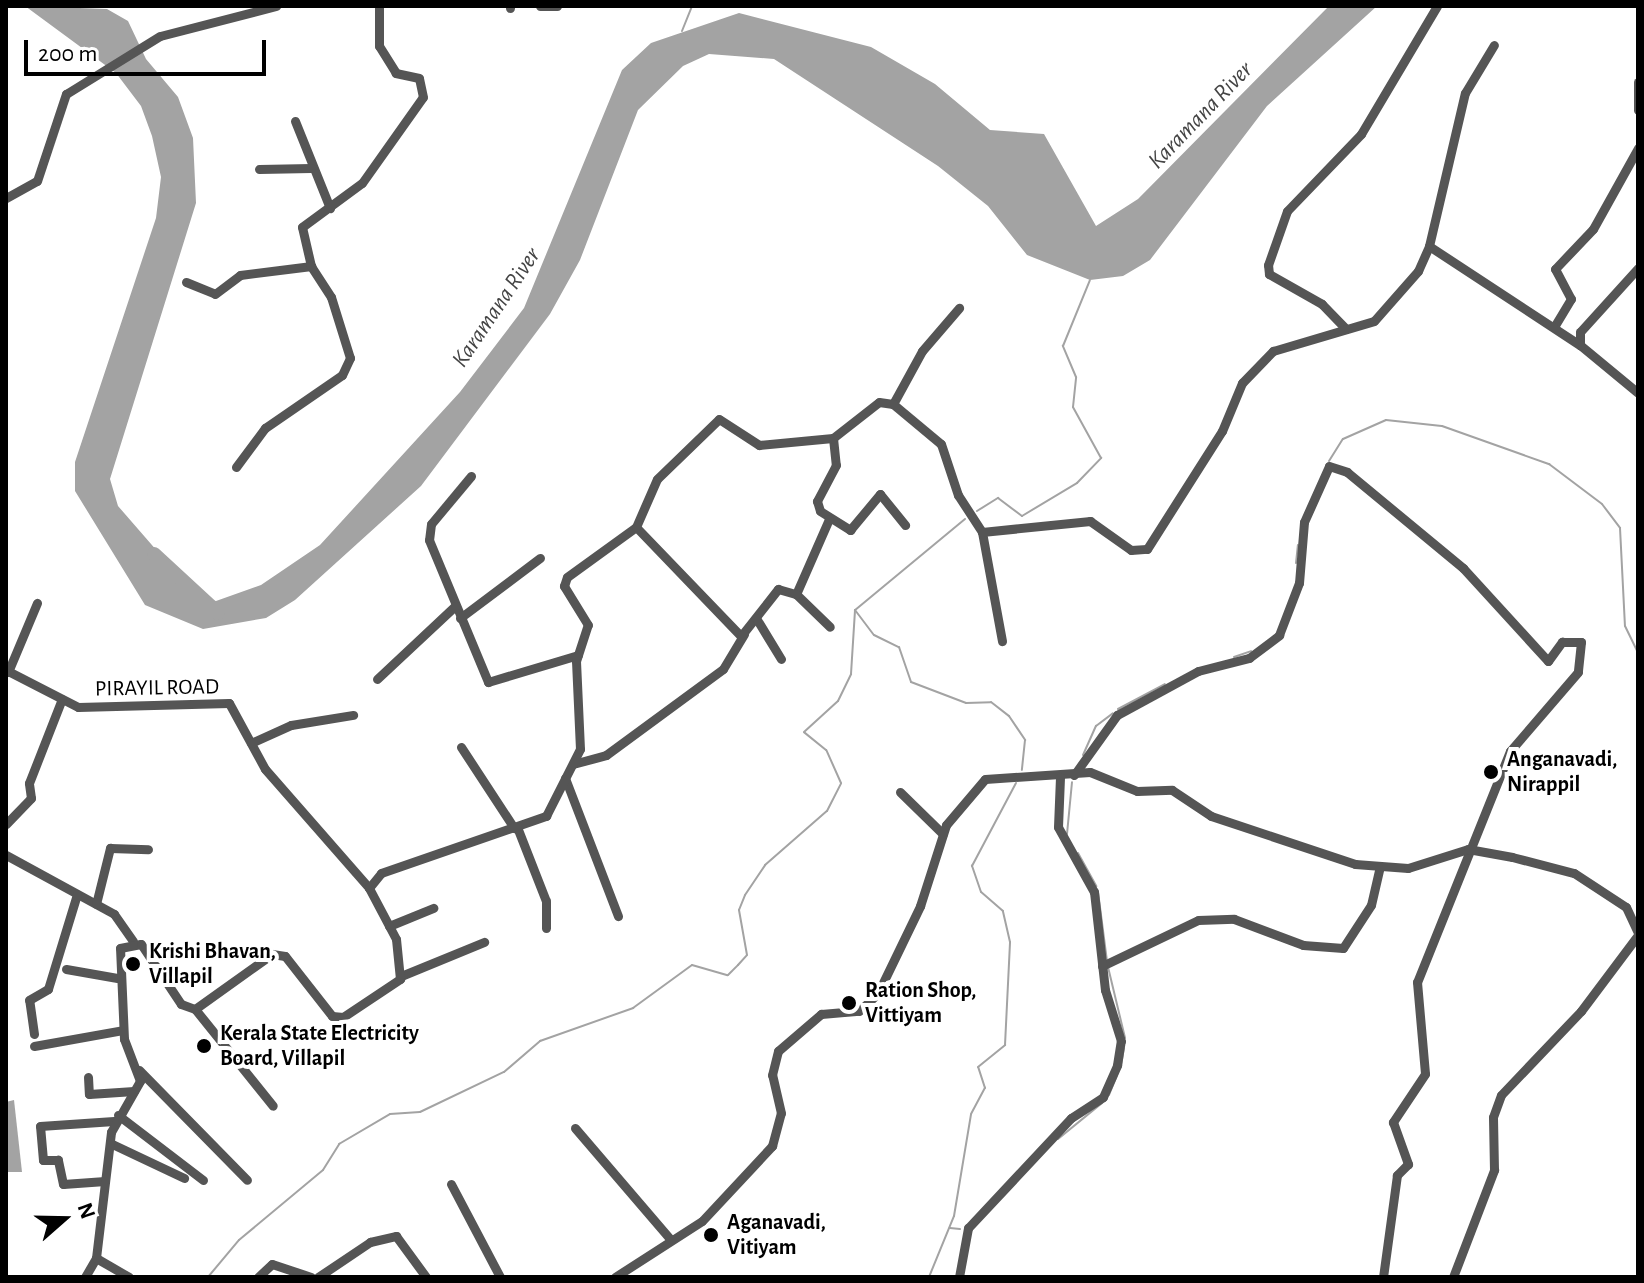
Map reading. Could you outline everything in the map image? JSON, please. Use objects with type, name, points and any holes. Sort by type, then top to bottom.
[{"type":"street","points":[[6,198],[37,181],[66,94],[160,36],[276,6]]},
{"type":"street","points":[[236,467],[265,428],[342,375],[350,358],[331,297],[311,266],[302,227],[362,183],[423,97],[419,78],[396,73],[379,46],[379,6]]},
{"type":"street","points":[[540,6],[557,6]]},
{"type":"street","points":[[1346,329],[1322,304],[1269,274],[1268,265],[1287,211],[1361,134],[1437,6]]},
{"type":"street","points":[[982,532],[1090,521],[1131,550],[1147,549],[1222,431],[1242,383],[1273,351],[1374,321],[1418,271],[1429,246],[1465,93],[1494,45]]},
{"type":"street","points":[[1638,82],[1638,110]]},
{"type":"street","points":[[295,121],[311,168],[330,208]]},
{"type":"street","points":[[1554,327],[1571,299],[1555,269],[1593,229],[1638,148]]},
{"type":"street","points":[[259,169],[311,168]]},
{"type":"street","points":[[1429,246],[1580,345],[1638,393]]},
{"type":"street","points":[[186,282],[215,294],[240,275],[311,266]]},
{"type":"street","points":[[1580,345],[1580,332],[1638,268]]},
{"type":"street","points":[[893,404],[922,351],[959,308]]},
{"type":"street","points":[[369,888],[381,873],[546,816],[580,749],[578,655],[588,625],[564,586],[567,577],[636,527],[657,479],[719,419],[759,445],[833,438],[879,402],[893,404],[941,444],[958,495],[982,532],[1002,641]]},
{"type":"street","points":[[833,438],[836,465],[817,501],[829,519],[850,530],[880,494],[905,525]]},
{"type":"street","points":[[1074,775],[1102,727],[1117,715],[1198,671],[1249,658],[1279,635],[1299,583],[1304,522],[1329,466],[1347,472],[1463,568],[1548,661],[1567,640],[1584,650],[1578,672],[1510,751],[1417,982],[1425,1074],[1393,1122],[1408,1164],[1397,1175],[1383,1277]]},
{"type":"street","points":[[471,476],[431,524],[429,540],[488,682],[578,655]]},
{"type":"street","points":[[796,594],[829,519]]},
{"type":"street","points":[[636,527],[734,633],[744,634]]},
{"type":"street","points":[[460,618],[540,558]]},
{"type":"street","points":[[573,764],[606,755],[723,669],[744,634],[778,589],[796,594],[830,627]]},
{"type":"street","points":[[7,671],[37,603]]},
{"type":"street","points":[[377,679],[455,606]]},
{"type":"street","points":[[756,618],[781,659]]},
{"type":"street","name":"PIRAYIL ROAD","points":[[7,671],[78,707],[229,703],[251,743],[369,888],[389,926],[401,976]]},
{"type":"street","points":[[6,824],[31,798],[29,783],[62,699]]},
{"type":"street","points":[[251,743],[291,725],[353,715]]},
{"type":"street","points":[[461,747],[515,828],[546,901],[546,928]]},
{"type":"street","points":[[615,1277],[740,1187],[772,1146],[781,1113],[772,1075],[778,1051],[821,1014],[859,1011],[878,993],[943,834],[985,779],[1060,777],[1090,772],[1137,791],[1172,790],[1211,816],[1380,866],[1408,868],[1468,849],[1574,873],[1626,907],[1638,934],[1581,1011],[1501,1095],[1493,1117],[1494,1170],[1453,1277]]},
{"type":"street","points":[[959,1277],[968,1228],[1071,1118],[1103,1097],[1121,1041],[1094,892],[1058,827],[1060,777]]},
{"type":"street","points":[[565,778],[618,916]]},
{"type":"street","points":[[900,792],[943,834]]},
{"type":"street","points":[[96,904],[110,848],[148,849]]},
{"type":"street","points":[[6,855],[96,904],[133,941],[181,1004],[195,1009],[273,1106]]},
{"type":"street","points":[[1106,964],[1198,920],[1234,919],[1303,945],[1343,948],[1371,905],[1380,866]]},
{"type":"street","points":[[34,1034],[29,1000],[48,989],[77,894]]},
{"type":"street","points":[[389,926],[433,908]]},
{"type":"street","points":[[133,941],[120,948],[117,978],[123,1030],[139,1070],[247,1180]]},
{"type":"street","points":[[195,1009],[272,954],[285,956],[332,1016],[343,1017],[401,976],[484,942]]},
{"type":"street","points":[[66,969],[117,978]]},
{"type":"street","points":[[34,1046],[123,1030]]},
{"type":"street","points":[[85,1277],[96,1258],[110,1143],[116,1118],[134,1091],[139,1070]]},
{"type":"street","points":[[88,1077],[89,1094],[134,1091]]},
{"type":"street","points":[[105,1181],[63,1184],[58,1160],[43,1160],[40,1126],[116,1118],[203,1180]]},
{"type":"street","points":[[575,1128],[670,1239]]},
{"type":"street","points":[[110,1143],[184,1178]]},
{"type":"street","points":[[451,1184],[500,1277]]},
{"type":"street","points":[[318,1277],[370,1242],[396,1236],[426,1277]]},
{"type":"street","points":[[96,1258],[129,1277]]},
{"type":"street","points":[[258,1277],[272,1264],[311,1277]]},
{"type":"shaded area","points":[[25,6],[107,9],[128,21],[146,59],[178,97],[193,138],[196,203],[110,479],[118,506],[198,598],[216,601],[261,585],[320,545],[460,392],[524,308],[622,70],[651,43],[739,13],[871,47],[935,84],[990,130],[1044,134],[1096,226],[1138,199],[1329,6],[1377,6],[1267,106],[1150,260],[1123,276],[1090,280],[1027,255],[988,206],[938,166],[774,59],[709,54],[683,66],[638,110],[580,260],[550,314],[421,486],[295,600],[266,618],[203,629],[145,605],[75,491],[75,462],[156,218],[161,177],[152,136],[141,106],[116,73]]},
{"type":"shaded area","points":[[14,1100],[22,1172],[6,1172],[6,1102]]},
{"type":"waterway","points":[[682,31],[692,6]]},
{"type":"waterway","points":[[977,511],[998,498],[1022,516],[1077,483],[1101,458],[1073,407],[1076,377],[1063,346],[1090,280]]},
{"type":"waterway","points":[[1329,461],[1343,439],[1386,420],[1442,426],[1549,464],[1602,504],[1620,528],[1625,626],[1638,653]]},
{"type":"waterway","points":[[965,519],[855,610],[874,635],[899,647],[911,682],[966,703],[991,702],[1009,716],[1025,740],[1022,770]]},
{"type":"waterway","points":[[1296,563],[1298,545]]},
{"type":"waterway","name":"Karamana River","points":[[154,554],[218,613]]},
{"type":"waterway","points":[[208,1277],[239,1240],[323,1170],[339,1144],[390,1114],[420,1112],[504,1072],[540,1041],[633,1008],[692,965],[728,975],[738,965],[747,955],[739,910],[745,895],[765,865],[827,811],[841,783],[826,750],[804,732],[838,701],[851,674],[855,610]]},
{"type":"waterway","points":[[1234,657],[1251,651]]},
{"type":"waterway","points":[[1118,709],[1165,684]]},
{"type":"waterway","points":[[1083,755],[1096,726],[1113,713]]},
{"type":"waterway","points":[[1067,834],[1072,782]]},
{"type":"waterway","points":[[929,1277],[954,1216],[971,1114],[985,1088],[978,1067],[1005,1045],[1010,942],[1003,911],[981,892],[972,866],[1016,783]]},
{"type":"waterway","points":[[1078,853],[1096,886]]},
{"type":"waterway","points":[[1098,892],[1107,961]]},
{"type":"waterway","points":[[1108,967],[1125,1038]]},
{"type":"waterway","points":[[1121,1066],[1124,1048]]},
{"type":"waterway","points":[[1109,1095],[1117,1075]]},
{"type":"waterway","points":[[1058,1139],[1102,1103]]},
{"type":"waterway","points":[[950,1228],[960,1229]]},
{"type":"place","name":"Anganavadi, Nirappil","points":[[1491,772]]},
{"type":"place","name":"Krishi Bhavan, Villapil","points":[[133,964]]},
{"type":"place","name":"Ration Shop, Vittiyam","points":[[849,1003]]},
{"type":"place","name":"Kerala State Electricity Board, Villapil","points":[[204,1046]]},
{"type":"place","name":"Aganavadi, Vitiyam","points":[[711,1235]]}]
